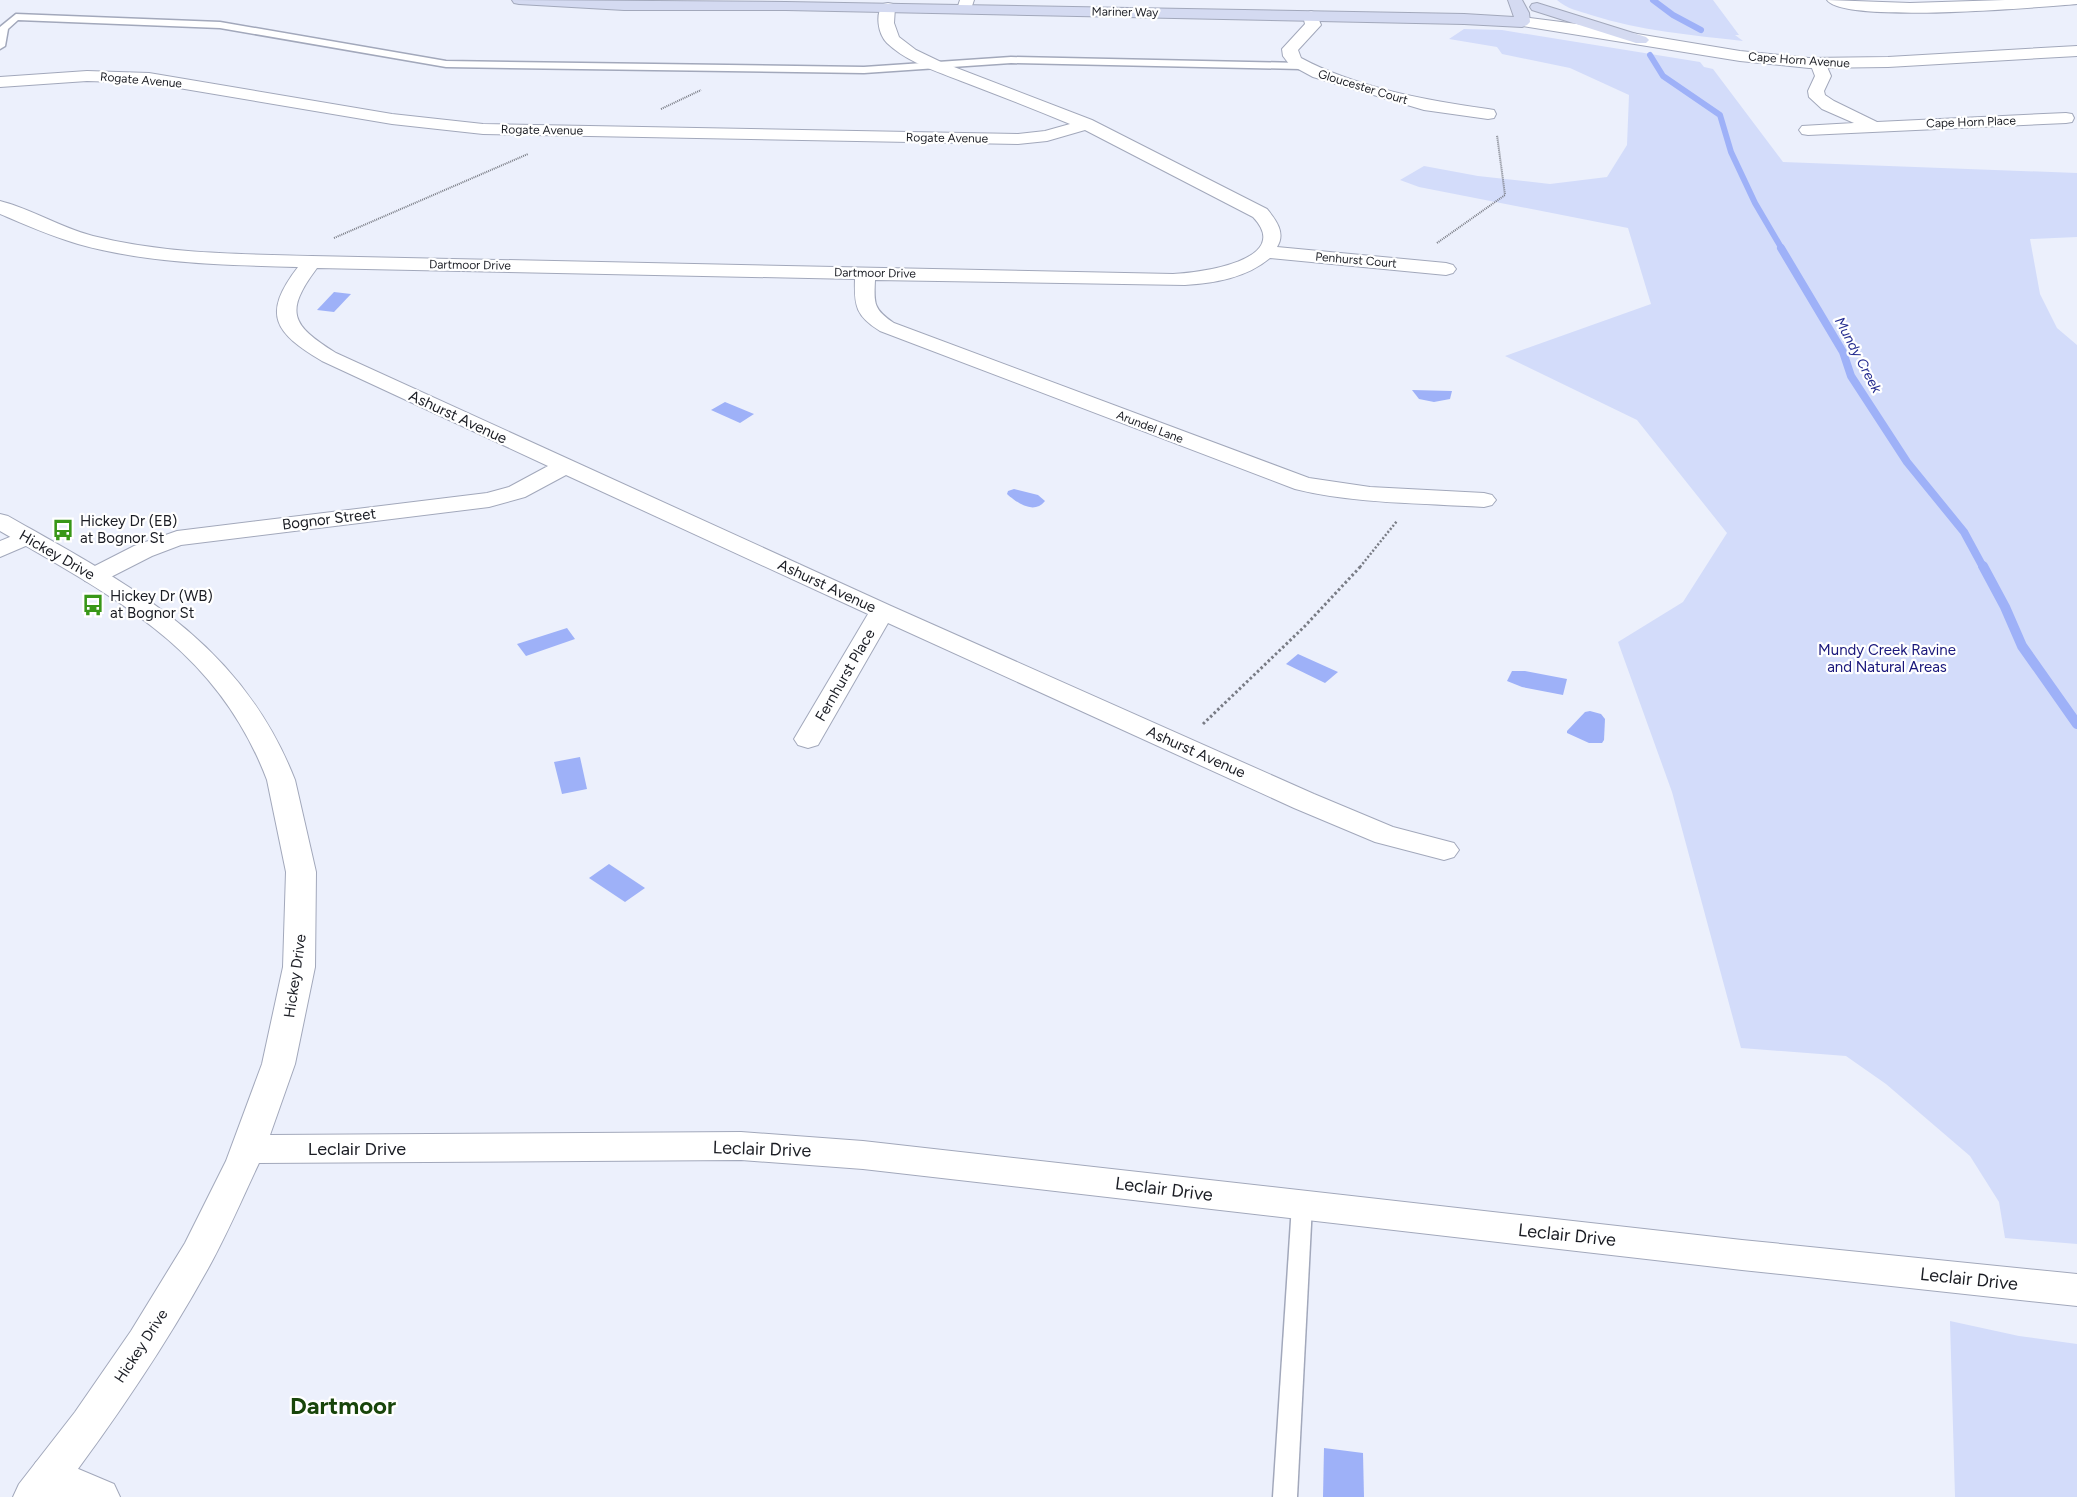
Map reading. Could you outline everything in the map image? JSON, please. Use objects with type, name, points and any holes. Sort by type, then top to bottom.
[{"type":"main road","name":"Mariner Way","points":[[519,0],[619,6],[888,8],[966,4],[1311,16],[1464,19],[1530,23]]},
{"type":"main road","points":[[1515,0],[1521,13],[1530,23]]},
{"type":"main road","points":[[1530,23],[1535,3],[1640,40]]},
{"type":"main road","points":[[1464,19],[1491,6]]},
{"type":"street","points":[[1834,0],[1858,6],[1888,8],[2077,0]]},
{"type":"street","points":[[888,8],[886,25],[892,40],[910,53],[935,65],[1029,100],[1086,124],[1260,213],[1266,220],[1272,234],[1272,241],[1266,252]]},
{"type":"street","name":"Gloucester Court","points":[[1311,16],[1313,25],[1290,49],[1293,58],[1301,66],[1326,76],[1416,103],[1448,110],[1488,114]]},
{"type":"street","name":"Cape Horn Avenue","points":[[1530,23],[1749,57],[1818,63],[1888,62],[2077,51]]},
{"type":"street","name":"Cape Horn Place","points":[[1818,63],[1823,76],[1816,91],[1818,98],[1832,107],[1876,126]]},
{"type":"street","name":"Rogate Avenue","points":[[0,82],[87,76],[149,78],[392,120],[483,129],[1018,139],[1047,136],[1086,124]]},
{"type":"street","name":"Cape Horn Place","points":[[1808,130],[2066,118]]},
{"type":"street","name":"Dartmoor Drive","points":[[0,206],[61,232],[110,246],[224,258],[312,262],[1193,280],[1236,270],[1259,258],[1266,252]]},
{"type":"street","name":"Penhurst Court","points":[[1266,252],[1446,269]]},
{"type":"street","name":"Ashurst Avenue","points":[[312,262],[293,287],[284,310],[288,325],[300,338],[329,357],[882,611],[1304,801],[1385,835],[1444,850]]},
{"type":"street","name":"Arundel Lane","points":[[865,273],[865,305],[867,312],[874,320],[887,327],[1303,484],[1335,491],[1376,495],[1484,500]]},
{"type":"street","name":"Bognor Street","points":[[94,576],[143,551],[177,538],[489,500],[523,489],[565,466]]},
{"type":"street","name":"Hickey Drive","points":[[0,521],[94,576],[162,620],[190,643],[216,670],[247,711],[261,733],[272,756],[288,800],[297,837],[301,874],[302,928],[296,985],[284,1040],[270,1090],[249,1149],[219,1214],[158,1323],[120,1380],[42,1486]]},
{"type":"street","points":[[0,550],[27,537]]},
{"type":"street","name":"Fernhurst Place","points":[[808,739],[882,611]]},
{"type":"street","name":"Leclair Drive","points":[[249,1149],[731,1146],[783,1148],[863,1155],[1742,1255],[2077,1290]]},
{"type":"street","points":[[42,1486],[100,1497]]},
{"type":"lane","points":[[0,46],[4,28],[12,16],[220,25],[446,64],[881,69],[1011,60],[1301,66]]},
{"type":"lane","points":[[1284,1497],[1302,1205]]},
{"type":"path","points":[[659,110],[748,68]]},
{"type":"path","points":[[1437,244],[1505,194],[1497,136]]},
{"type":"path","points":[[331,239],[530,153]]},
{"type":"path","points":[[1200,726],[1307,625],[1354,574],[1401,515]]},
{"type":"green space","points":[[1557,0],[1713,0],[1739,35],[1735,35],[1743,41],[1666,32],[1629,25],[1573,9]]},
{"type":"green space","name":"Mundy Creek Ravine and Natural Areas","points":[[1464,29],[1502,30],[1700,62],[1704,67],[1713,69],[1783,162],[2077,173],[2077,237],[2030,239],[2040,294],[2057,328],[2077,345],[2077,1244],[2005,1238],[1999,1202],[1970,1156],[1886,1084],[1846,1056],[1741,1048],[1672,792],[1618,642],[1683,602],[1727,533],[1637,420],[1505,356],[1651,304],[1628,228],[1419,187],[1400,180],[1424,166],[1478,176],[1550,184],[1607,177],[1627,145],[1629,95],[1570,68],[1502,54],[1497,47],[1449,39]]},
{"type":"green space","points":[[1950,1321],[2019,1336],[2077,1344],[2077,1497],[1955,1497]]},
{"type":"water","points":[[334,292],[351,294],[334,312],[317,310]]},
{"type":"water","points":[[1412,390],[1452,391],[1450,399],[1434,402],[1419,399]]},
{"type":"water","points":[[725,402],[754,414],[740,423],[711,410]]},
{"type":"water","points":[[1014,489],[1038,495],[1045,501],[1036,507],[1026,506],[1007,494],[1008,491]]},
{"type":"water","points":[[567,628],[575,639],[526,656],[517,644]]},
{"type":"water","points":[[1298,654],[1338,672],[1325,683],[1286,664]]},
{"type":"water","points":[[1512,671],[1525,671],[1567,679],[1563,695],[1522,687],[1507,681]]},
{"type":"water","points":[[1590,711],[1601,714],[1605,719],[1604,740],[1602,743],[1589,743],[1567,733],[1585,712]]},
{"type":"water","points":[[580,757],[587,789],[562,794],[554,762]]},
{"type":"water","points":[[609,864],[645,888],[625,902],[589,878]]},
{"type":"water","points":[[1324,1448],[1363,1453],[1364,1497],[1323,1497]]},
{"type":"waterway","name":"Mundy Creek","points":[[1653,0],[1673,15],[1701,30]]},
{"type":"waterway","name":"Mundy Creek","points":[[1650,55],[1663,76],[1720,115],[1731,152],[1755,203],[1782,249]]},
{"type":"waterway","name":"Mundy Creek","points":[[1781,248],[1843,352],[1851,376],[1907,462],[1964,532],[1983,567]]},
{"type":"waterway","name":"Mundy Creek","points":[[1983,566],[2005,607],[2022,646],[2077,724]]},
{"type":"place","name":"Hickey Dr (EB) at Bognor St","points":[[63,530]]},
{"type":"place","name":"Hickey Dr (WB) at Bognor St","points":[[93,605]]},
{"type":"district","name":"Dartmoor","points":[[343,1405]]}]
